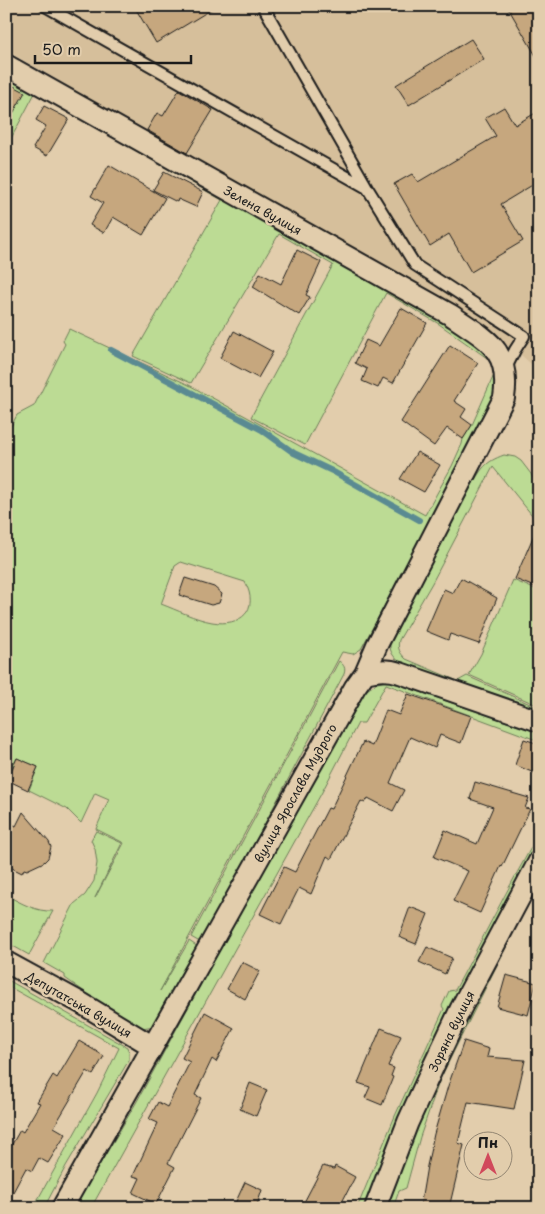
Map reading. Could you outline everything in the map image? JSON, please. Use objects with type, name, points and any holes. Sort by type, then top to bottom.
[{"type":"street","name":"Зелена вулиця","points":[[6,65],[451,315],[487,341],[499,354],[505,370]]},
{"type":"street","name":"вулиця Ярослава Мудрого","points":[[62,1208],[365,672],[504,398],[505,370]]},
{"type":"street","points":[[365,672],[389,670],[400,672],[539,721]]},
{"type":"street","name":"Зоряна вулиця","points":[[376,1208],[408,1122],[434,1064],[461,1008],[539,861]]},
{"type":"street","name":"Депутатська вулиця","points":[[6,962],[81,1003],[152,1046]]},
{"type":"lane","points":[[45,6],[368,189]]},
{"type":"lane","points":[[263,6],[368,189],[415,265],[524,336],[505,370]]},
{"type":"shaded area","points":[[6,6],[539,6],[539,371],[521,355],[447,302],[186,155],[6,50]]},
{"type":"green space","points":[[6,73],[459,325],[489,356],[487,358],[439,324],[386,293],[305,445],[251,417],[333,265],[279,234],[191,383],[133,356],[222,200],[35,93],[6,148]]},
{"type":"green space","points":[[69,329],[189,385],[425,515],[452,466],[497,368],[498,389],[436,511],[361,649],[353,654],[342,652],[160,991],[189,941],[198,947],[154,1026],[142,1028],[133,1026],[65,978],[65,975],[44,963],[74,904],[85,895],[94,881],[97,863],[95,849],[91,840],[96,831],[122,843],[95,898],[124,843],[96,829],[109,799],[95,793],[81,823],[67,809],[29,790],[38,767],[17,758],[6,779],[6,436],[17,415],[34,406],[65,344],[63,341]],"holes":[[[181,562],[245,582],[249,592],[249,608],[239,619],[232,622],[206,621],[161,604],[175,566]]]},
{"type":"green space","points":[[504,455],[515,457],[521,461],[531,474],[539,492],[539,520],[536,520],[493,467],[432,583],[399,640],[398,646],[406,659],[458,681],[467,676],[539,708],[539,713],[502,703],[400,662],[393,655],[390,647],[390,641],[475,479],[488,463]]},
{"type":"green space","points":[[513,580],[539,591],[539,706],[469,675],[481,654]]},
{"type":"green space","points":[[339,661],[344,667],[344,674],[203,940],[198,941],[191,937]]},
{"type":"green space","points":[[388,681],[539,733],[539,741],[386,684],[364,723],[358,723],[321,794],[91,1208],[74,1208],[136,1103],[364,692],[377,683]]},
{"type":"green space","points":[[539,834],[539,845],[505,902],[365,1208],[357,1208],[395,1116],[444,1009],[442,1006],[449,991],[455,990]]},
{"type":"green space","points":[[539,872],[539,885],[440,1079],[420,1137],[406,1188],[399,1191],[393,1208],[383,1208],[420,1111]]},
{"type":"green space","points":[[6,895],[23,904],[53,911],[29,955],[6,942]]},
{"type":"green space","points":[[6,979],[127,1047],[129,1052],[129,1060],[66,1166],[44,1208],[33,1208],[97,1093],[119,1048],[6,985]]},
{"type":"building","points":[[134,6],[217,6],[156,43]]},
{"type":"building","points":[[507,6],[539,6],[539,61]]},
{"type":"building","points":[[471,39],[484,59],[409,105],[396,85]]},
{"type":"building","points":[[6,82],[25,92],[6,126]]},
{"type":"building","points":[[179,90],[213,110],[187,153],[147,130],[157,113],[163,116]]},
{"type":"building","points":[[44,106],[69,119],[47,156],[33,148],[46,126],[36,120]]},
{"type":"building","points":[[504,107],[515,125],[539,111],[539,181],[501,204],[523,241],[471,272],[449,234],[430,246],[394,184],[412,174],[418,182],[496,136],[485,118]]},
{"type":"building","points":[[109,165],[165,198],[143,235],[113,217],[104,233],[90,225],[103,203],[91,196]]},
{"type":"building","points":[[164,172],[203,192],[196,207],[178,199],[177,202],[153,190]]},
{"type":"building","points":[[297,250],[321,262],[306,295],[310,297],[299,315],[253,287],[260,273],[281,284]]},
{"type":"building","points":[[401,308],[427,323],[393,383],[383,378],[378,388],[362,381],[367,369],[355,363],[366,340],[379,346]]},
{"type":"building","points":[[234,331],[273,352],[258,378],[220,358]]},
{"type":"building","points":[[450,345],[478,363],[454,401],[466,409],[461,417],[472,425],[463,439],[447,428],[434,446],[401,422]]},
{"type":"building","points":[[417,452],[440,465],[424,492],[400,479]]},
{"type":"building","points":[[539,523],[539,589],[515,579]]},
{"type":"building","points":[[185,578],[214,587],[222,594],[219,603],[211,605],[179,595]]},
{"type":"building","points":[[461,578],[497,598],[479,644],[450,634],[448,640],[426,631],[444,589],[453,593]]},
{"type":"building","points":[[408,694],[471,716],[461,743],[440,735],[435,748],[410,737],[390,783],[404,790],[393,811],[368,798],[365,803],[361,801],[331,859],[327,856],[311,894],[299,888],[281,924],[260,914],[284,867],[295,872],[328,808],[331,809],[363,742],[372,746],[386,710],[399,715]]},
{"type":"building","points":[[524,739],[539,744],[539,775],[515,765]]},
{"type":"building","points":[[17,758],[38,767],[28,790],[7,780]]},
{"type":"building","points":[[475,782],[529,798],[525,808],[530,809],[480,913],[453,901],[468,871],[434,857],[445,830],[477,844],[493,807],[470,799]]},
{"type":"building","points":[[23,812],[49,842],[51,847],[48,858],[44,862],[27,870],[24,869],[22,873],[6,865],[6,821],[16,826]]},
{"type":"building","points":[[410,907],[428,914],[416,944],[399,937]]},
{"type":"building","points":[[427,947],[452,958],[445,974],[419,962]]},
{"type":"building","points":[[242,962],[260,971],[245,999],[227,989]]},
{"type":"building","points":[[506,975],[536,983],[528,1015],[497,1007]]},
{"type":"building","points":[[205,1012],[234,1028],[216,1062],[212,1059],[195,1095],[201,1098],[168,1163],[175,1167],[156,1204],[133,1193],[140,1178],[133,1176],[158,1123],[149,1119],[158,1102],[167,1107],[190,1062],[182,1058]]},
{"type":"building","points":[[381,1028],[401,1036],[388,1066],[394,1068],[391,1076],[393,1077],[382,1105],[365,1098],[370,1087],[358,1083]]},
{"type":"building","points":[[79,1041],[104,1056],[93,1075],[87,1071],[54,1127],[66,1134],[48,1163],[39,1158],[32,1171],[26,1168],[6,1205],[6,1155],[20,1130],[23,1132],[40,1103],[37,1102],[53,1075],[57,1078]]},
{"type":"building","points":[[464,1041],[489,1049],[487,1057],[525,1060],[514,1109],[468,1102],[458,1143],[462,1144],[462,1153],[449,1208],[420,1208],[434,1134]]},
{"type":"building","points":[[250,1083],[267,1090],[256,1116],[240,1109]]},
{"type":"building","points":[[323,1166],[334,1169],[335,1166],[355,1177],[339,1208],[301,1208]]},
{"type":"building","points":[[245,1182],[262,1190],[256,1208],[233,1208]]},
{"type":"waterway","points":[[111,350],[262,430],[294,453],[332,471],[419,520]]}]
